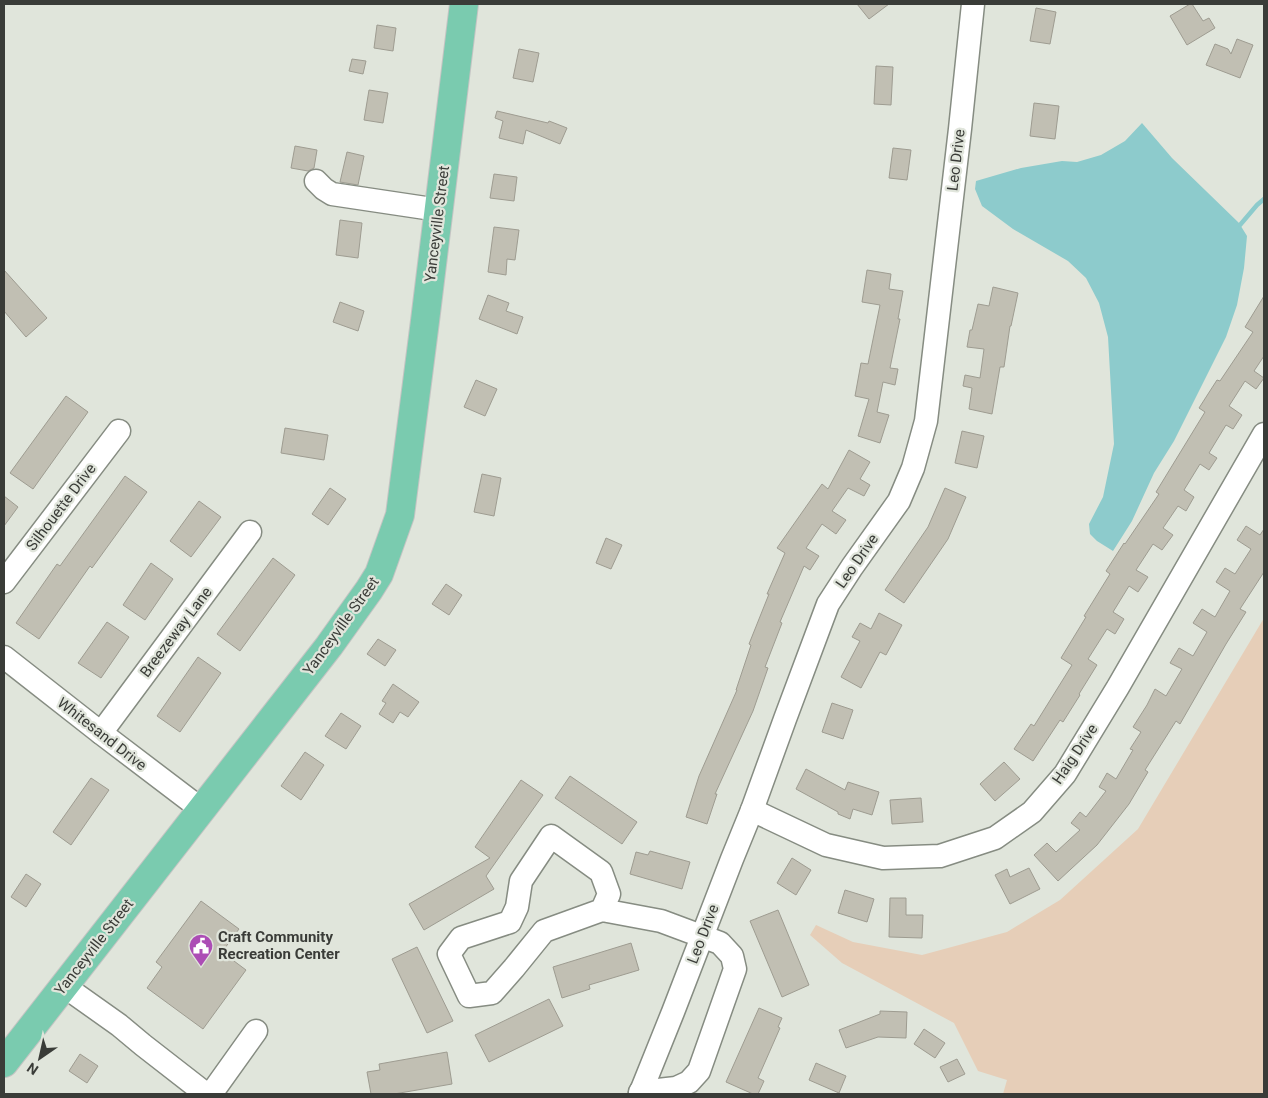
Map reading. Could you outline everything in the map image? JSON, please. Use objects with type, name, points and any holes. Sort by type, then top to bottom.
[{"type":"main road","name":"Yanceyville Street","points":[[4,1063],[328,646],[379,574],[400,516],[464,4]]},
{"type":"street","name":"Leo Drive","points":[[640,1093],[752,810],[828,604],[852,566],[899,501],[913,468],[926,421],[973,4]]},
{"type":"street","points":[[316,181],[332,194],[439,210]]},
{"type":"street","name":"Silhouette Drive","points":[[4,582],[119,432]]},
{"type":"street","name":"Haig Drive","points":[[752,810],[826,845],[882,858],[940,856],[995,838],[1032,812],[1065,774],[1123,678],[1264,434]]},
{"type":"street","name":"Breezeway Lane","points":[[101,733],[250,532]]},
{"type":"street","name":"Whitesand Drive","points":[[4,657],[201,810]]},
{"type":"street","points":[[602,910],[609,894],[601,872],[551,836],[521,881],[517,907],[510,922],[461,938],[449,954],[469,996],[492,993],[544,931],[602,910],[661,921],[720,943],[732,956],[735,969],[699,1071],[689,1082],[676,1088],[640,1093]]},
{"type":"street","points":[[517,907],[524,920],[533,928],[544,931]]},
{"type":"street","points":[[64,986],[119,1025],[206,1094]]},
{"type":"street","points":[[212,1094],[256,1031]]},
{"type":"shaded area","points":[[1264,618],[1264,1094],[1003,1094],[1007,1080],[978,1071],[954,1023],[842,963],[810,935],[816,925],[853,942],[922,955],[1007,932],[1060,900],[1138,829]]},
{"type":"water","points":[[1142,123],[1172,158],[1239,223],[1247,236],[1244,268],[1237,305],[1226,337],[1174,441],[1154,473],[1132,521],[1113,551],[1090,534],[1089,524],[1103,497],[1114,444],[1108,337],[1099,303],[1086,278],[1068,261],[1013,229],[982,206],[975,189],[976,181],[1021,168],[1062,161],[1077,162],[1101,155],[1125,141]]},
{"type":"building","points":[[857,4],[889,4],[869,19]]},
{"type":"building","points":[[1192,4],[1203,21],[1209,18],[1215,28],[1187,45],[1170,16]]},
{"type":"building","points":[[1036,8],[1056,12],[1050,44],[1030,41]]},
{"type":"building","points":[[377,25],[396,28],[393,51],[374,48]]},
{"type":"building","points":[[1237,39],[1253,45],[1240,78],[1206,65],[1215,44],[1228,49],[1231,54]]},
{"type":"building","points":[[519,49],[539,53],[533,82],[513,78]]},
{"type":"building","points":[[352,59],[366,61],[363,74],[349,71]]},
{"type":"building","points":[[876,66],[893,67],[891,105],[874,104]]},
{"type":"building","points":[[369,90],[388,93],[383,123],[364,120]]},
{"type":"building","points":[[1034,103],[1059,106],[1055,139],[1030,136]]},
{"type":"building","points":[[497,111],[548,123],[549,121],[567,128],[560,144],[526,130],[523,144],[499,138],[503,121],[495,118]]},
{"type":"building","points":[[295,146],[317,150],[314,168],[308,171],[291,168]]},
{"type":"building","points":[[893,148],[911,150],[907,180],[889,178]]},
{"type":"building","points":[[347,152],[364,156],[358,185],[340,182]]},
{"type":"building","points":[[494,174],[517,177],[514,201],[490,198]]},
{"type":"building","points":[[340,220],[362,223],[358,258],[336,255]]},
{"type":"building","points":[[494,227],[519,230],[515,260],[507,259],[506,275],[488,272]]},
{"type":"building","points":[[4,270],[47,318],[26,337],[4,311]]},
{"type":"building","points":[[867,270],[891,274],[889,289],[903,291],[898,319],[900,319],[890,368],[898,369],[895,385],[883,382],[877,412],[889,415],[880,443],[858,436],[869,399],[855,396],[861,363],[868,364],[880,305],[862,302]]},
{"type":"building","points":[[993,287],[1018,293],[1010,326],[1004,367],[1000,367],[992,414],[969,409],[972,388],[963,386],[965,375],[980,378],[984,349],[967,347],[978,304],[989,306]]},
{"type":"building","points":[[488,295],[509,303],[506,311],[523,317],[517,334],[479,319]]},
{"type":"building","points":[[1264,296],[1264,356],[1254,371],[1264,378],[1256,389],[1245,381],[1229,406],[1242,415],[1233,429],[1226,425],[1209,453],[1217,458],[1209,470],[1200,464],[1184,490],[1194,497],[1186,511],[1178,506],[1163,528],[1173,535],[1162,550],[1153,544],[1136,570],[1148,577],[1138,592],[1129,586],[1113,612],[1124,619],[1115,634],[1107,629],[1088,659],[1097,665],[1063,722],[1060,720],[1033,761],[1014,749],[1031,724],[1034,726],[1072,665],[1061,658],[1110,574],[1106,571],[1159,494],[1156,492],[1205,412],[1199,408],[1217,380],[1220,381],[1253,332],[1245,327]]},
{"type":"building","points":[[340,302],[364,311],[358,331],[333,322]]},
{"type":"building","points":[[476,380],[497,389],[485,416],[464,407]]},
{"type":"building","points":[[66,396],[88,412],[33,489],[10,473]]},
{"type":"building","points":[[285,428],[328,435],[324,460],[281,453]]},
{"type":"building","points":[[962,431],[984,436],[977,468],[955,463]]},
{"type":"building","points":[[849,450],[870,462],[860,479],[870,485],[864,496],[848,488],[832,511],[846,520],[836,534],[822,524],[806,548],[819,556],[810,570],[804,566],[780,622],[782,623],[765,667],[768,668],[753,711],[715,794],[717,794],[707,824],[686,817],[699,776],[737,690],[751,645],[749,644],[769,594],[767,594],[785,553],[777,548],[822,484],[828,489]]},
{"type":"building","points":[[482,474],[501,478],[494,516],[474,512]]},
{"type":"building","points":[[125,476],[147,492],[92,568],[90,566],[39,639],[16,623],[57,564],[60,566]]},
{"type":"building","points":[[330,488],[346,499],[328,525],[312,514]]},
{"type":"building","points":[[945,488],[966,497],[948,539],[904,603],[885,590],[928,527]]},
{"type":"building","points":[[4,496],[18,507],[4,526]]},
{"type":"building","points":[[199,501],[221,517],[191,557],[170,541]]},
{"type":"building","points":[[1246,526],[1260,535],[1264,529],[1264,572],[1240,609],[1246,612],[1180,724],[1176,721],[1145,770],[1148,772],[1129,804],[1097,845],[1058,881],[1034,855],[1047,843],[1056,852],[1080,830],[1071,823],[1080,812],[1086,817],[1106,791],[1099,787],[1107,773],[1116,779],[1133,750],[1130,749],[1141,732],[1133,727],[1155,689],[1166,696],[1182,669],[1170,663],[1179,648],[1193,656],[1207,632],[1193,623],[1202,609],[1215,617],[1230,591],[1216,582],[1225,568],[1235,574],[1251,549],[1237,540]]},
{"type":"building","points":[[606,538],[622,545],[611,569],[596,563]]},
{"type":"building","points":[[273,558],[295,575],[240,651],[217,634]]},
{"type":"building","points":[[151,563],[173,579],[145,620],[123,605]]},
{"type":"building","points":[[446,584],[462,595],[449,615],[432,604]]},
{"type":"building","points":[[879,613],[902,625],[886,655],[880,652],[861,688],[841,677],[860,641],[852,637],[860,623],[871,629]]},
{"type":"building","points":[[107,622],[129,637],[101,678],[78,663]]},
{"type":"building","points":[[378,639],[396,650],[385,666],[367,654]]},
{"type":"building","points":[[198,657],[221,673],[180,732],[157,716]]},
{"type":"building","points":[[393,684],[419,702],[408,717],[400,712],[393,723],[379,714],[386,703],[382,701]]},
{"type":"building","points":[[832,703],[853,710],[843,739],[822,732]]},
{"type":"building","points":[[341,713],[361,726],[346,749],[325,736]]},
{"type":"building","points":[[305,752],[324,765],[301,800],[281,786]]},
{"type":"building","points":[[1004,762],[1020,779],[995,801],[980,784]]},
{"type":"building","points":[[806,769],[845,790],[848,782],[879,792],[872,815],[853,809],[850,819],[796,789]]},
{"type":"building","points":[[570,776],[637,822],[622,844],[555,798]]},
{"type":"building","points":[[91,778],[109,790],[71,845],[53,832]]},
{"type":"building","points":[[521,780],[543,795],[486,876],[494,889],[424,930],[409,904],[490,858],[475,847]]},
{"type":"building","points":[[921,798],[923,822],[892,824],[890,800]]},
{"type":"building","points":[[650,851],[690,862],[682,889],[630,874],[636,852],[648,855]]},
{"type":"building","points":[[792,858],[811,870],[796,895],[777,883]]},
{"type":"building","points":[[1029,868],[1040,889],[1010,904],[995,875],[1007,869],[1010,877]]},
{"type":"building","points":[[26,874],[41,884],[26,907],[11,897]]},
{"type":"building","points":[[845,890],[874,899],[867,922],[838,913]]},
{"type":"building","points":[[890,898],[906,898],[906,915],[923,915],[922,938],[889,937]]},
{"type":"building","points":[[201,901],[239,929],[222,952],[246,970],[203,1029],[147,988],[162,967],[156,962]]},
{"type":"building","points":[[778,910],[809,985],[782,997],[750,921]]},
{"type":"building","points":[[631,943],[639,970],[589,985],[590,989],[562,998],[553,967]]},
{"type":"building","points":[[417,947],[453,1021],[427,1033],[392,959]]},
{"type":"building","points":[[549,999],[563,1026],[489,1062],[475,1035]]},
{"type":"building","points":[[759,1008],[782,1018],[778,1027],[780,1028],[758,1078],[764,1081],[758,1094],[753,1094],[726,1082]]},
{"type":"building","points":[[880,1011],[907,1012],[906,1038],[878,1037],[846,1048],[839,1030],[880,1014]]},
{"type":"building","points":[[924,1029],[945,1043],[935,1058],[914,1044]]},
{"type":"building","points":[[447,1052],[452,1084],[394,1094],[371,1094],[367,1072],[380,1070],[379,1064]]},
{"type":"building","points":[[80,1054],[98,1066],[87,1083],[69,1071]]},
{"type":"building","points":[[957,1059],[965,1074],[948,1082],[940,1067]]},
{"type":"building","points":[[816,1063],[846,1076],[839,1093],[809,1080]]},
{"type":"waterway","points":[[1240,225],[1264,199]]},
{"type":"place","name":"Craft Community Recreation Center","points":[[201,967]]}]
